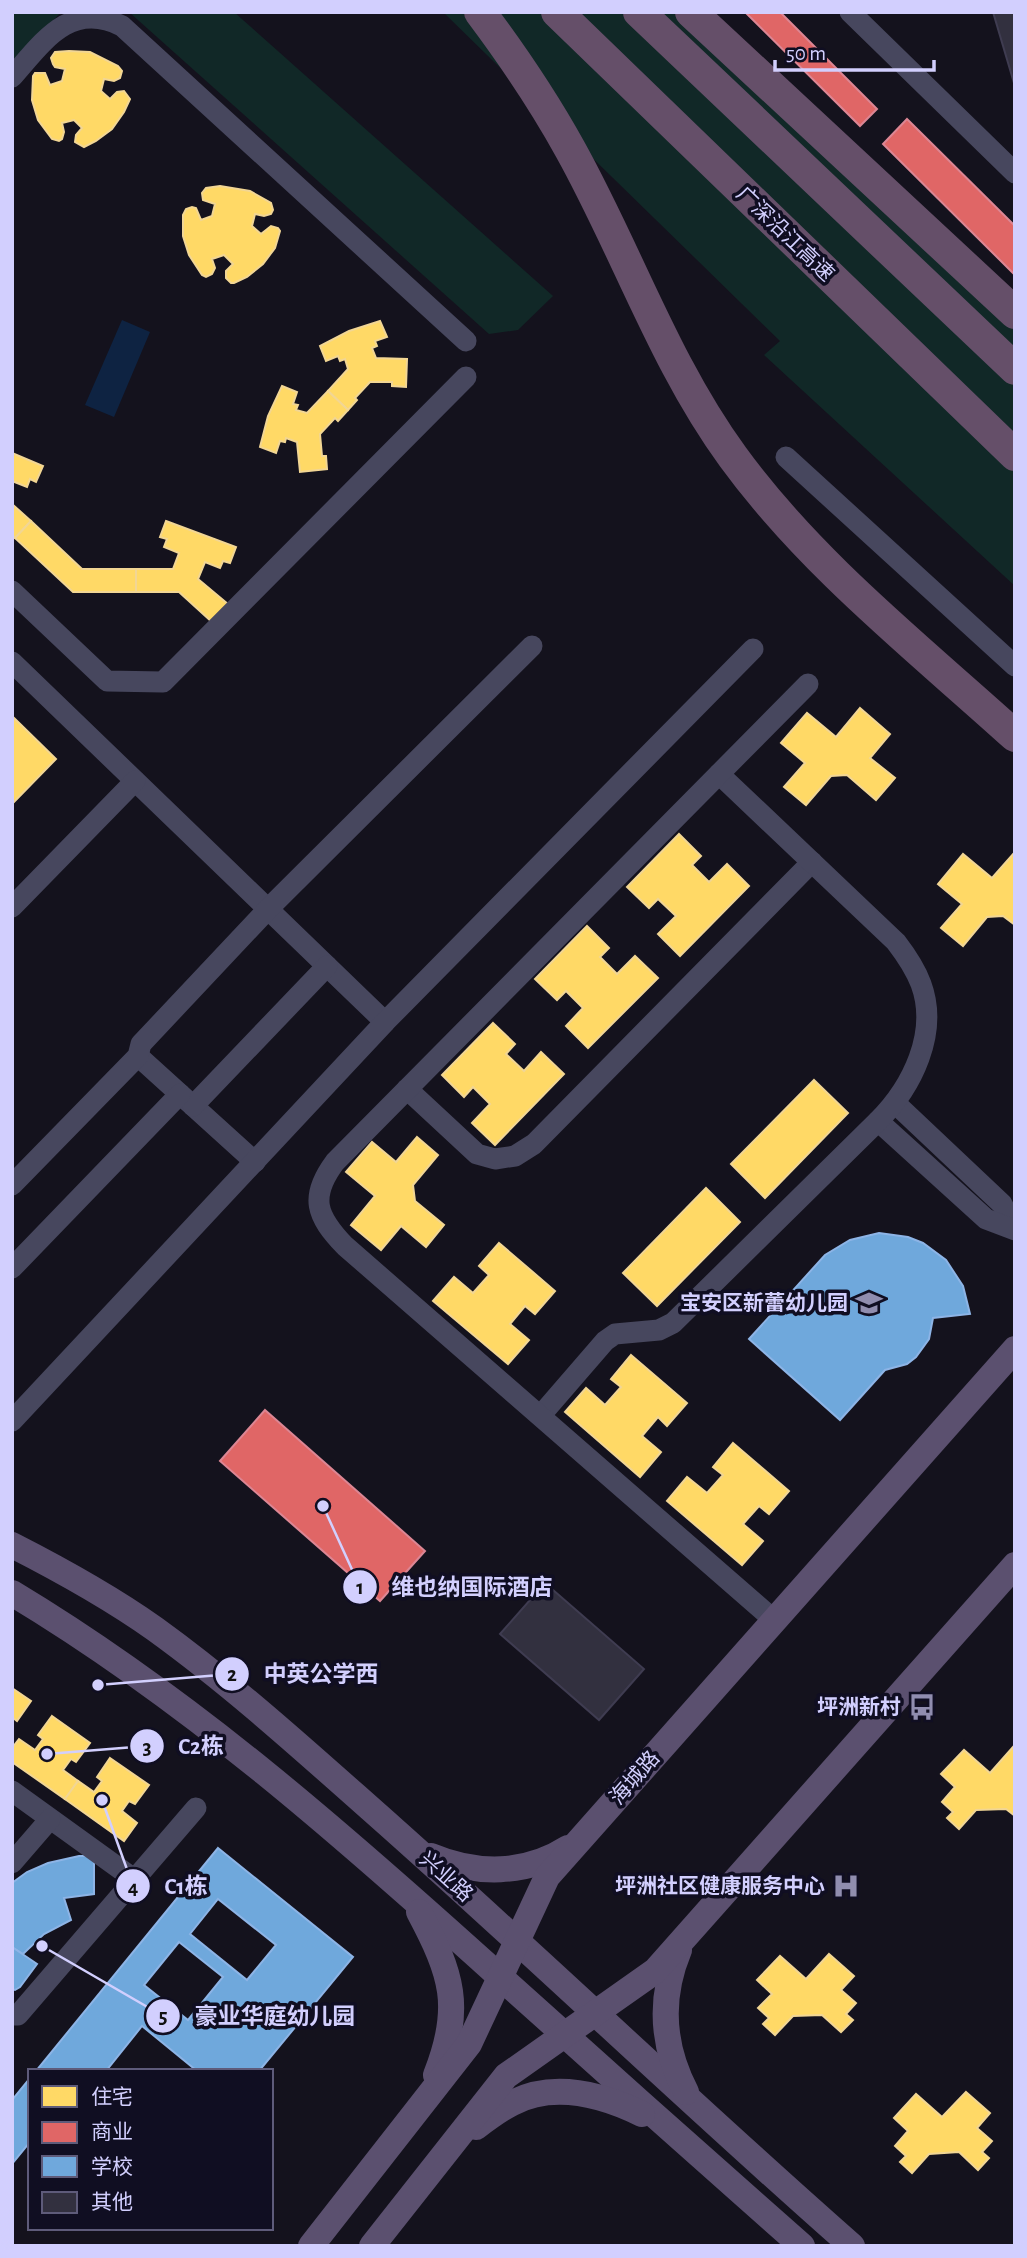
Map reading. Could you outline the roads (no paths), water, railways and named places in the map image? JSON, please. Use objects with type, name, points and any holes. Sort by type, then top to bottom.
[{"type":"highway","points":[[481,12],[570,149],[676,366],[733,457],[835,573],[1015,736]]},
{"type":"highway","name":"广深沿江高速","points":[[557,12],[1015,455]]},
{"type":"highway","points":[[639,12],[1015,369]]},
{"type":"highway","points":[[691,12],[1015,313]]},
{"type":"main road","name":"海城路","points":[[311,2246],[469,2044],[548,1877],[1015,1349]]},
{"type":"main road","name":"兴业路","points":[[12,1545],[102,1594],[154,1629],[264,1715],[411,1844],[699,2110],[852,2246]]},
{"type":"main road","points":[[372,2246],[506,2076],[655,1971],[1015,1565]]},
{"type":"main road","name":"兴业路","points":[[12,1593],[112,1657],[182,1707],[327,1825],[802,2246]]},
{"type":"main road","points":[[411,1844],[447,1863],[487,1870],[537,1863],[581,1839]]},
{"type":"main road","points":[[412,1898],[442,1959],[451,1994],[447,2043],[428,2097]]},
{"type":"main road","points":[[689,1933],[671,1971],[665,2013],[666,2034],[674,2064],[687,2093],[699,2110]]},
{"type":"main road","points":[[450,2147],[513,2102],[551,2091],[592,2096],[620,2104],[671,2130]]},
{"type":"street","points":[[850,12],[1015,173]]},
{"type":"street","points":[[12,77],[57,27],[69,18],[95,14],[109,17],[132,35],[466,341]]},
{"type":"street","points":[[12,591],[107,681],[163,681],[466,377]]},
{"type":"street","points":[[786,457],[1015,666]]},
{"type":"street","points":[[12,1185],[138,1056],[141,1044],[268,909],[532,646]]},
{"type":"street","points":[[12,1421],[385,1022],[753,649]]},
{"type":"street","points":[[12,662],[385,1022]]},
{"type":"street","points":[[774,1620],[345,1246],[330,1231],[321,1216],[318,1204],[319,1190],[335,1162],[808,684]]},
{"type":"street","points":[[541,1415],[605,1341],[615,1334],[659,1330],[673,1323],[895,1103],[916,1067],[925,1037],[926,1006],[922,986],[911,962],[896,942],[719,774]]},
{"type":"street","points":[[15,900],[135,781]]},
{"type":"street","points":[[407,1088],[477,1154],[495,1159],[515,1156],[534,1144],[812,862]]},
{"type":"street","points":[[12,1268],[327,966]]},
{"type":"street","points":[[138,1056],[254,1162]]},
{"type":"street","points":[[895,1103],[1002,1204],[1015,1229]]},
{"type":"street","points":[[878,1121],[986,1219],[1015,1229]]},
{"type":"street","points":[[12,1791],[134,1879]]},
{"type":"street","points":[[12,2015],[18,2015],[196,1808]]},
{"type":"street","points":[[12,1863],[50,1819]]},
{"type":"water","points":[[122,320],[150,332],[114,417],[85,405]]},
{"type":"place","name":"宝安区新蕾幼儿园","points":[[869,1303]]},
{"type":"place","name":"维也纳国际酒店","points":[[323,1506]]},
{"type":"place","name":"中英公学西","points":[[98,1685]]},
{"type":"place","name":"坪洲新村","points":[[922,1707]]},
{"type":"place","name":"C2栋","points":[[47,1754]]},
{"type":"place","name":"C1栋","points":[[102,1800]]},
{"type":"place","name":"坪洲社区健康服务中心","points":[[846,1886]]},
{"type":"place","name":"豪业华庭幼儿园","points":[[42,1946]]}]
